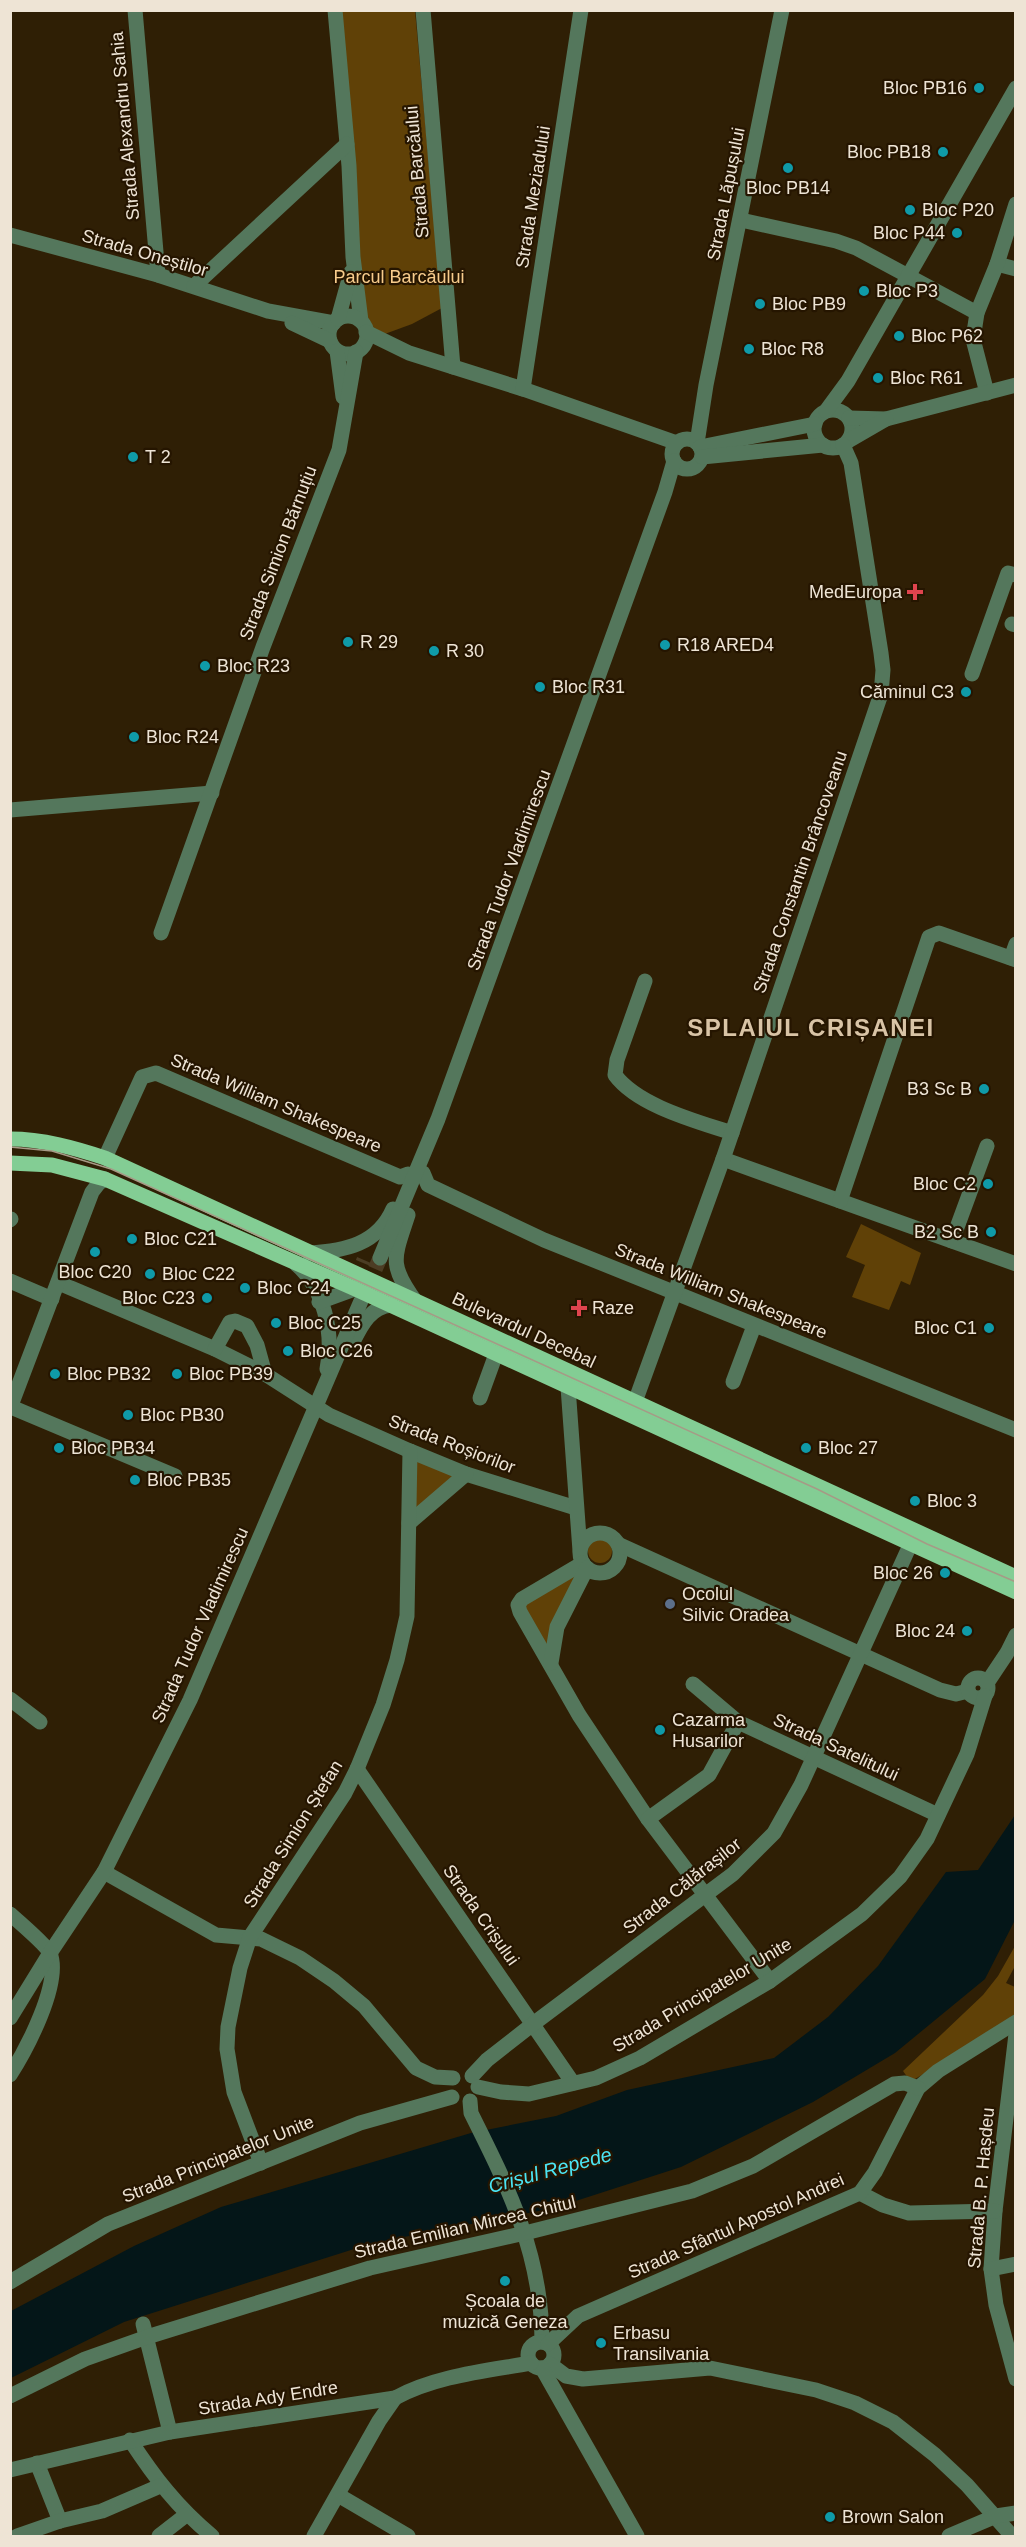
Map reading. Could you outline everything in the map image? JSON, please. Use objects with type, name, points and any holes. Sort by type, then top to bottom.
[{"type":"main road","name":"Bulevardul Decebal","points":[[10,1139],[68,1147],[105,1158],[1016,1577]]},
{"type":"main road","name":"Bulevardul Decebal","points":[[10,1163],[52,1165],[90,1173],[105,1179],[391,1305],[1016,1592]]},
{"type":"street","name":"Strada Alexandru Sahia","points":[[135,10],[158,275]]},
{"type":"street","points":[[335,10],[347,144],[353,257],[366,341],[359,351]]},
{"type":"street","name":"Strada Barcăului","points":[[423,10],[453,367]]},
{"type":"street","name":"Strada Meziadului","points":[[523,389],[581,10]]},
{"type":"street","name":"Strada Lăpușului","points":[[688,452],[706,385],[782,10]]},
{"type":"street","points":[[823,445],[816,436],[817,419],[826,411],[848,381],[908,276],[1011,106],[1016,88]]},
{"type":"street","points":[[194,286],[347,144]]},
{"type":"street","points":[[987,393],[973,339],[976,313],[997,264],[1016,204]]},
{"type":"street","points":[[741,220],[836,241],[856,248],[976,313]]},
{"type":"street","name":"Strada Oneștilor","points":[[10,235],[158,275],[268,311],[334,346]]},
{"type":"street","points":[[353,257],[349,284],[329,334],[334,346],[343,354],[359,351],[409,353]]},
{"type":"street","points":[[997,264],[1016,269]]},
{"type":"street","name":"Strada Oneștilor","points":[[268,311],[336,321]]},
{"type":"street","points":[[336,321],[350,316],[409,353],[523,389],[688,452],[823,445],[833,448],[846,443],[886,419],[1016,385]]},
{"type":"street","name":"Strada Simion Bărnuțiu","points":[[334,346],[344,424]]},
{"type":"street","name":"Strada Simion Bărnuțiu","points":[[161,933],[262,647],[335,460],[359,351]]},
{"type":"street","points":[[846,443],[852,430],[848,417],[848,381]]},
{"type":"street","points":[[826,411],[836,410],[848,417],[886,419]]},
{"type":"street","points":[[688,452],[815,424]]},
{"type":"street","name":"Strada Constantin Brâncoveanu","points":[[635,1402],[723,1159],[881,694],[883,670],[881,653],[846,443]]},
{"type":"street","name":"Strada Tudor Vladimirescu","points":[[380,1258],[424,1155],[665,492],[688,452]]},
{"type":"street","name":"Strada Tudor Vladimirescu","points":[[665,492],[688,452]]},
{"type":"street","points":[[972,674],[1008,573],[1016,575]]},
{"type":"street","points":[[15,807],[212,793]]},
{"type":"street","points":[[840,1201],[927,943],[933,934],[939,933],[1014,954]]},
{"type":"street","points":[[645,981],[617,1060],[615,1075],[622,1085],[670,1113],[732,1133]]},
{"type":"street","name":"Strada William Shakespeare","points":[[105,1158],[142,1077],[156,1073],[400,1177],[420,1180],[544,1240],[1016,1431]]},
{"type":"street","points":[[952,1241],[987,1146]]},
{"type":"street","points":[[416,1302],[398,1275],[395,1260],[420,1180],[416,1160],[424,1155]]},
{"type":"street","points":[[723,1159],[1016,1264]]},
{"type":"street","points":[[90,1173],[92,1192]]},
{"type":"street","points":[[105,1179],[92,1192],[11,1407],[175,1476]]},
{"type":"street","points":[[309,1253],[348,1249],[362,1244],[390,1217],[420,1180]]},
{"type":"street","points":[[296,1264],[309,1277],[327,1321],[329,1351],[327,1371],[313,1399]]},
{"type":"street","points":[[10,1281],[52,1299]]},
{"type":"street","name":"Strada Roșiorilor","points":[[59,1283],[215,1348],[410,1451],[466,1474],[576,1508]]},
{"type":"street","name":"Strada Tudor Vladimirescu","points":[[10,2018],[104,1872],[190,1700],[356,1295],[320,1302]]},
{"type":"street","points":[[313,1399],[328,1390],[362,1324],[376,1310],[391,1305]]},
{"type":"street","points":[[215,1348],[230,1322],[235,1321],[247,1326],[257,1345],[265,1374]]},
{"type":"street","points":[[733,1382],[754,1326]]},
{"type":"street","points":[[480,1398],[496,1354]]},
{"type":"street","points":[[568,1387],[576,1508],[583,1561],[598,1573],[613,1568],[619,1558],[618,1544]]},
{"type":"street","name":"Strada Simion Ștefan","points":[[261,2163],[234,2092],[227,2049],[228,2027],[240,1968],[250,1937],[345,1793],[383,1705],[407,1616],[410,1451]]},
{"type":"street","points":[[409,1523],[466,1474]]},
{"type":"street","points":[[576,1508],[599,1533],[611,1536],[618,1544],[940,1690],[956,1694],[968,1691],[968,1685],[972,1679],[979,1678],[986,1689]]},
{"type":"street","points":[[551,1664],[557,1627],[583,1561],[588,1537],[599,1533]]},
{"type":"street","name":"Strada Călărașilor","points":[[475,2081],[487,2060],[733,1874],[774,1833],[801,1785],[911,1543]]},
{"type":"street","points":[[583,1561],[522,1599],[518,1605],[520,1612],[579,1715],[648,1820],[770,1981]]},
{"type":"street","name":"Strada Principatelor Unite","points":[[475,2081],[501,2092],[529,2094],[596,2078],[640,2058],[770,1981],[862,1914],[886,1892],[915,1858],[967,1754],[986,1689],[1016,1635]]},
{"type":"street","name":"Strada Satelitului","points":[[693,1684],[738,1722],[938,1815]]},
{"type":"street","points":[[10,1699],[40,1722]]},
{"type":"street","points":[[648,1820],[709,1775],[738,1722]]},
{"type":"street","name":"Strada Crișului","points":[[357,1769],[573,2083]]},
{"type":"street","points":[[104,1872],[216,1935],[261,1939],[290,1952],[342,1987],[378,2021],[416,2068],[435,2077],[453,2078]]},
{"type":"street","points":[[10,1914],[50,1953],[50,1986],[43,2009],[10,2075]]},
{"type":"street","name":"Strada Sfântul Apostol Andrei","points":[[545,2343],[578,2316],[860,2193],[875,2172],[918,2088],[938,2071],[1016,2022]]},
{"type":"street","name":"Strada B. P. Hașdeu","points":[[1016,2034],[995,2211],[991,2269],[996,2305],[1016,2379]]},
{"type":"street","points":[[470,2107],[477,2095],[475,2081],[461,2073],[453,2078],[449,2087],[452,2097],[470,2107],[502,2176],[523,2227],[532,2257],[545,2343],[554,2353],[541,2365]]},
{"type":"street","name":"Strada Emilian Mircea Chitul","points":[[10,2396],[145,2331],[523,2227],[692,2191],[753,2166],[894,2084],[905,2083],[918,2088]]},
{"type":"street","name":"Strada Principatelor Unite","points":[[10,2282],[108,2224],[360,2123],[452,2097]]},
{"type":"street","points":[[860,2193],[883,2205],[909,2213],[995,2211]]},
{"type":"street","points":[[991,2269],[1016,2264]]},
{"type":"street","points":[[542,2316],[552,2324],[563,2328]]},
{"type":"street","points":[[145,2331],[170,2432]]},
{"type":"street","points":[[545,2343],[531,2347],[528,2355],[541,2365],[566,2376],[583,2379],[710,2367],[816,2390],[855,2403],[893,2422],[935,2455],[996,2516],[1012,2536]]},
{"type":"street","points":[[541,2365],[637,2536]]},
{"type":"street","name":"Strada Ady Endre","points":[[10,2470],[170,2432],[395,2398],[412,2388],[437,2381],[541,2365]]},
{"type":"street","points":[[314,2536],[365,2445],[395,2398]]},
{"type":"street","points":[[130,2440],[160,2486],[186,2515],[212,2536]]},
{"type":"street","points":[[37,2463],[60,2521]]},
{"type":"street","points":[[17,2536],[60,2521],[102,2511],[160,2486]]},
{"type":"street","points":[[338,2495],[408,2536]]},
{"type":"street","points":[[949,2536],[996,2516],[1016,2513]]},
{"type":"street","points":[[159,2536],[186,2515]]},
{"type":"green space","name":"Parcul Barcăului","points":[[341,11],[415,11],[442,308],[412,324],[382,335],[374,331],[362,312]]},
{"type":"green space","points":[[861,1224],[921,1253],[910,1285],[901,1281],[889,1310],[852,1297],[865,1265],[846,1257]]},
{"type":"green space","points":[[410,1451],[466,1474],[409,1523]]},
{"type":"green space","points":[[600,1539],[608,1543],[612,1551],[608,1559],[600,1563],[592,1559],[588,1551],[592,1543]]},
{"type":"green space","points":[[583,1563],[551,1663],[520,1612],[522,1599]]},
{"type":"green space","points":[[1015,1946],[1015,1966],[1006,1983],[1015,1987],[1015,2014],[1009,2023],[915,2079],[908,2078],[903,2071],[983,1995],[998,1976]]},
{"type":"water","name":"Crișul Repede","points":[[1015,1815],[1015,1920],[985,1979],[895,2053],[813,2102],[681,2167],[554,2208],[373,2243],[124,2322],[11,2378],[11,2311],[134,2246],[221,2207],[471,2133],[556,2116],[627,2090],[774,2058],[828,2017],[878,1966],[946,1872],[978,1870]]},
{"type":"tunnel","points":[[366,1290],[380,1258]]},
{"type":"tunnel","points":[[354,1284],[364,1260]]},
{"type":"tram line","points":[[10,1147],[52,1151],[111,1169],[817,1489],[927,1544],[1016,1582]]},
{"type":"place","name":"Bloc PB16","points":[[979,88]]},
{"type":"place","name":"Bloc PB18","points":[[943,152]]},
{"type":"place","name":"Bloc PB14","points":[[788,168]]},
{"type":"place","name":"Bloc P20","points":[[910,210]]},
{"type":"place","name":"Bloc P44","points":[[957,233]]},
{"type":"place","name":"Bloc P3","points":[[864,291]]},
{"type":"place","name":"Bloc PB9","points":[[760,304]]},
{"type":"place","name":"Bloc P62","points":[[899,336]]},
{"type":"place","name":"Bloc R8","points":[[749,349]]},
{"type":"place","name":"Bloc R61","points":[[878,378]]},
{"type":"place","name":"T 2","points":[[133,457]]},
{"type":"place","name":"MedEuropa","points":[[915,592]]},
{"type":"place","name":"R 29","points":[[348,642]]},
{"type":"place","name":"R18 ARED4","points":[[665,645]]},
{"type":"place","name":"R 30","points":[[434,651]]},
{"type":"place","name":"Bloc R23","points":[[205,666]]},
{"type":"place","name":"Bloc R31","points":[[540,687]]},
{"type":"place","name":"Căminul C3","points":[[966,692]]},
{"type":"place","name":"Bloc R24","points":[[134,737]]},
{"type":"place","name":"B3 Sc B","points":[[984,1089]]},
{"type":"place","name":"Bloc C2","points":[[988,1184]]},
{"type":"place","name":"B2 Sc B","points":[[991,1232]]},
{"type":"place","name":"Bloc C21","points":[[132,1239]]},
{"type":"place","name":"Bloc C20","points":[[95,1252]]},
{"type":"place","name":"Bloc C22","points":[[150,1274]]},
{"type":"place","name":"Bloc C24","points":[[245,1288]]},
{"type":"place","name":"Bloc C23","points":[[207,1298]]},
{"type":"place","name":"Raze","points":[[579,1308]]},
{"type":"place","name":"Bloc C25","points":[[276,1323]]},
{"type":"place","name":"Bloc C1","points":[[989,1328]]},
{"type":"place","name":"Bloc C26","points":[[288,1351]]},
{"type":"place","name":"Bloc PB32","points":[[55,1374]]},
{"type":"place","name":"Bloc PB39","points":[[177,1374]]},
{"type":"place","name":"Bloc PB30","points":[[128,1415]]},
{"type":"place","name":"Bloc PB34","points":[[59,1448]]},
{"type":"place","name":"Bloc 27","points":[[806,1448]]},
{"type":"place","name":"Bloc PB35","points":[[135,1480]]},
{"type":"place","name":"Bloc 3","points":[[915,1501]]},
{"type":"place","name":"Bloc 26","points":[[945,1573]]},
{"type":"place","name":"Ocolul Silvic Oradea","points":[[670,1604]]},
{"type":"place","name":"Bloc 24","points":[[967,1631]]},
{"type":"place","name":"Cazarma Husarilor","points":[[660,1730]]},
{"type":"place","name":"Școala de muzică Geneza","points":[[505,2281]]},
{"type":"place","name":"Erbasu Transilvania","points":[[601,2343]]},
{"type":"place","name":"Brown Salon","points":[[830,2517]]},
{"type":"district","name":"SPLAIUL CRIȘANEI","points":[[811,1028]]}]
